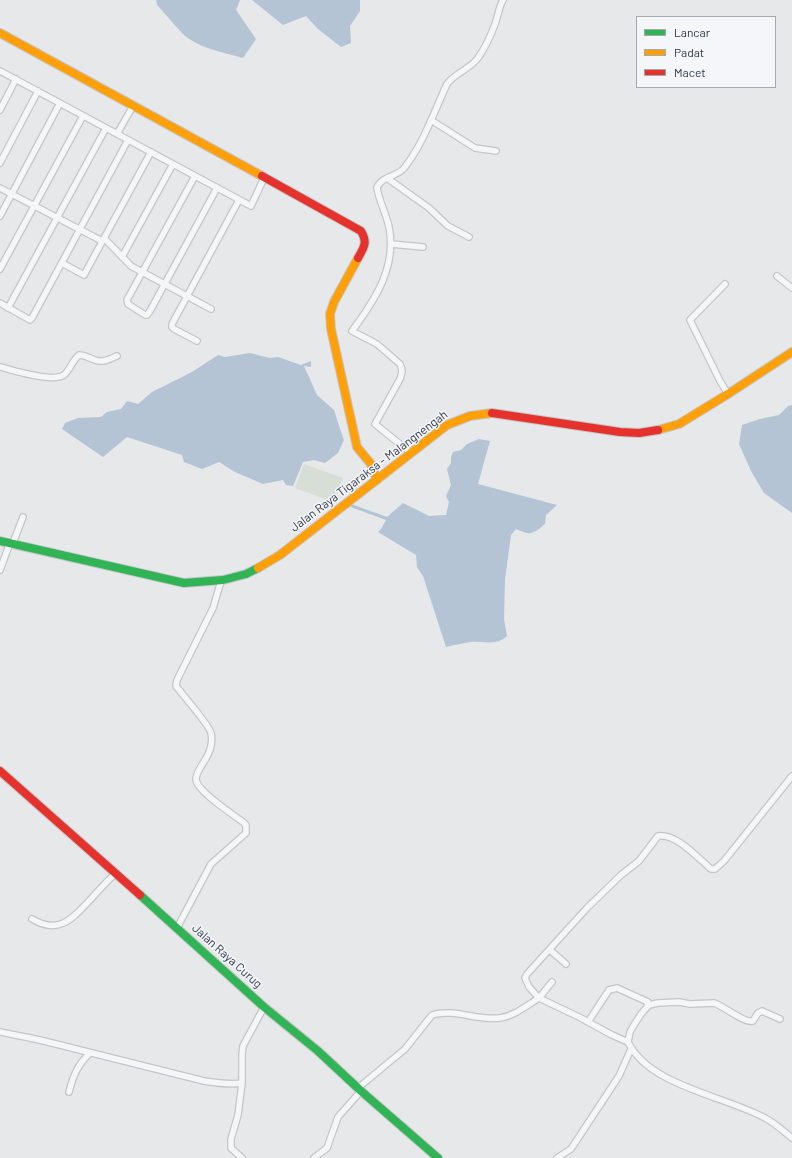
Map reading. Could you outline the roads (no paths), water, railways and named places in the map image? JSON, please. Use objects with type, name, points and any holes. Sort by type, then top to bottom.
[{"type":"street","points":[[411,454],[375,424],[400,379],[402,368],[400,364],[377,344],[352,331],[373,302],[388,267],[391,244],[387,219],[377,188],[380,182],[399,174],[405,168],[418,148],[448,82],[478,59],[494,28],[500,5],[503,0]]},
{"type":"street","points":[[0,33],[361,231],[365,238],[365,245],[334,302],[330,314],[331,329],[357,447],[371,464],[378,480]]},
{"type":"street","points":[[0,70],[251,206],[264,178]]},
{"type":"street","points":[[0,110],[16,79]]},
{"type":"street","points":[[0,163],[38,91]]},
{"type":"street","points":[[0,216],[60,103]]},
{"type":"street","points":[[117,134],[133,106]]},
{"type":"street","points":[[0,269],[83,116]]},
{"type":"street","points":[[431,120],[475,148],[496,151]]},
{"type":"street","points":[[8,308],[106,128]]},
{"type":"street","points":[[0,304],[30,320],[32,318],[128,140]]},
{"type":"street","points":[[62,263],[84,275],[151,152]]},
{"type":"street","points":[[122,257],[173,164]]},
{"type":"street","points":[[195,176],[126,302],[145,315],[147,315],[150,311],[217,188]]},
{"type":"street","points":[[387,178],[429,208],[448,226],[469,237]]},
{"type":"street","points":[[0,188],[80,229],[103,239],[131,266],[210,309]]},
{"type":"street","points":[[197,341],[172,327],[239,200]]},
{"type":"street","points":[[391,244],[422,247]]},
{"type":"street","points":[[777,276],[792,288]]},
{"type":"street","points":[[726,284],[690,320],[728,394]]},
{"type":"street","name":"Jalan Raya Tigaraksa - Malangnengah","points":[[0,541],[184,583],[209,583],[221,581],[252,572],[272,561],[453,421],[459,418],[476,413],[512,414],[620,432],[639,433],[654,431],[679,424],[792,352]]},
{"type":"street","points":[[0,367],[56,378],[63,375],[78,355],[84,355],[102,361],[117,356]]},
{"type":"street","points":[[0,570],[23,517]]},
{"type":"street","points":[[177,928],[211,864],[244,836],[246,830],[246,825],[244,822],[203,792],[197,783],[197,774],[211,748],[211,731],[176,686],[177,680],[213,608],[221,581]]},
{"type":"street","name":"Jalan Raya Curug","points":[[0,772],[116,873],[264,1007],[318,1051],[438,1158]]},
{"type":"street","points":[[628,1042],[538,998],[528,987],[524,978],[587,908],[621,875],[639,861],[658,836],[678,841],[710,869],[715,869],[724,861],[792,776]]},
{"type":"street","points":[[32,919],[40,924],[50,926],[68,922],[116,873]]},
{"type":"street","points":[[550,950],[566,964]]},
{"type":"street","points":[[314,1158],[327,1148],[338,1116],[360,1090],[404,1050],[432,1015],[446,1013],[498,1018],[510,1016],[538,998],[552,982]]},
{"type":"street","points":[[588,1022],[609,990],[613,988],[617,988],[648,1002],[647,1006]]},
{"type":"street","points":[[780,1019],[762,1011],[753,1021],[747,1022],[722,1006],[714,1003],[658,1003],[647,1006],[630,1032],[628,1042],[631,1048],[648,1065],[680,1085],[721,1099],[766,1118],[792,1138]]},
{"type":"street","points":[[242,1158],[231,1148],[231,1139],[238,1115],[242,1083],[243,1046],[264,1007]]},
{"type":"street","points":[[0,1032],[40,1040],[204,1081],[227,1085],[242,1083]]},
{"type":"street","points":[[557,1158],[571,1149],[618,1076],[631,1048]]},
{"type":"street","points":[[69,1092],[75,1072],[80,1063],[90,1053]]},
{"type":"water","points":[[156,0],[240,0],[236,10],[256,39],[243,58],[203,46],[182,33],[157,5]]},
{"type":"water","points":[[252,0],[360,0],[360,11],[350,26],[351,43],[341,47],[318,29],[306,16],[283,25]]},
{"type":"water","points":[[250,353],[270,358],[278,357],[301,365],[311,361],[311,367],[304,366],[317,395],[334,410],[344,440],[338,453],[325,463],[314,460],[303,462],[293,486],[286,485],[283,480],[263,484],[235,472],[219,462],[202,469],[184,462],[182,455],[127,437],[103,457],[62,429],[65,423],[78,418],[101,417],[107,412],[121,409],[127,401],[138,404],[152,392],[192,372],[218,355],[225,357]]},
{"type":"water","points":[[792,405],[792,513],[764,493],[751,471],[739,444],[742,425],[779,415],[788,406]]},
{"type":"water","points":[[479,439],[490,441],[478,484],[557,505],[546,515],[545,524],[535,532],[525,533],[516,529],[511,535],[505,579],[504,619],[507,636],[495,642],[471,642],[446,647],[423,576],[417,567],[416,555],[378,532],[386,520],[348,506],[351,504],[387,517],[403,503],[429,516],[446,515],[449,502],[446,496],[451,485],[447,469],[451,463],[453,452],[461,450],[467,444]]}]
